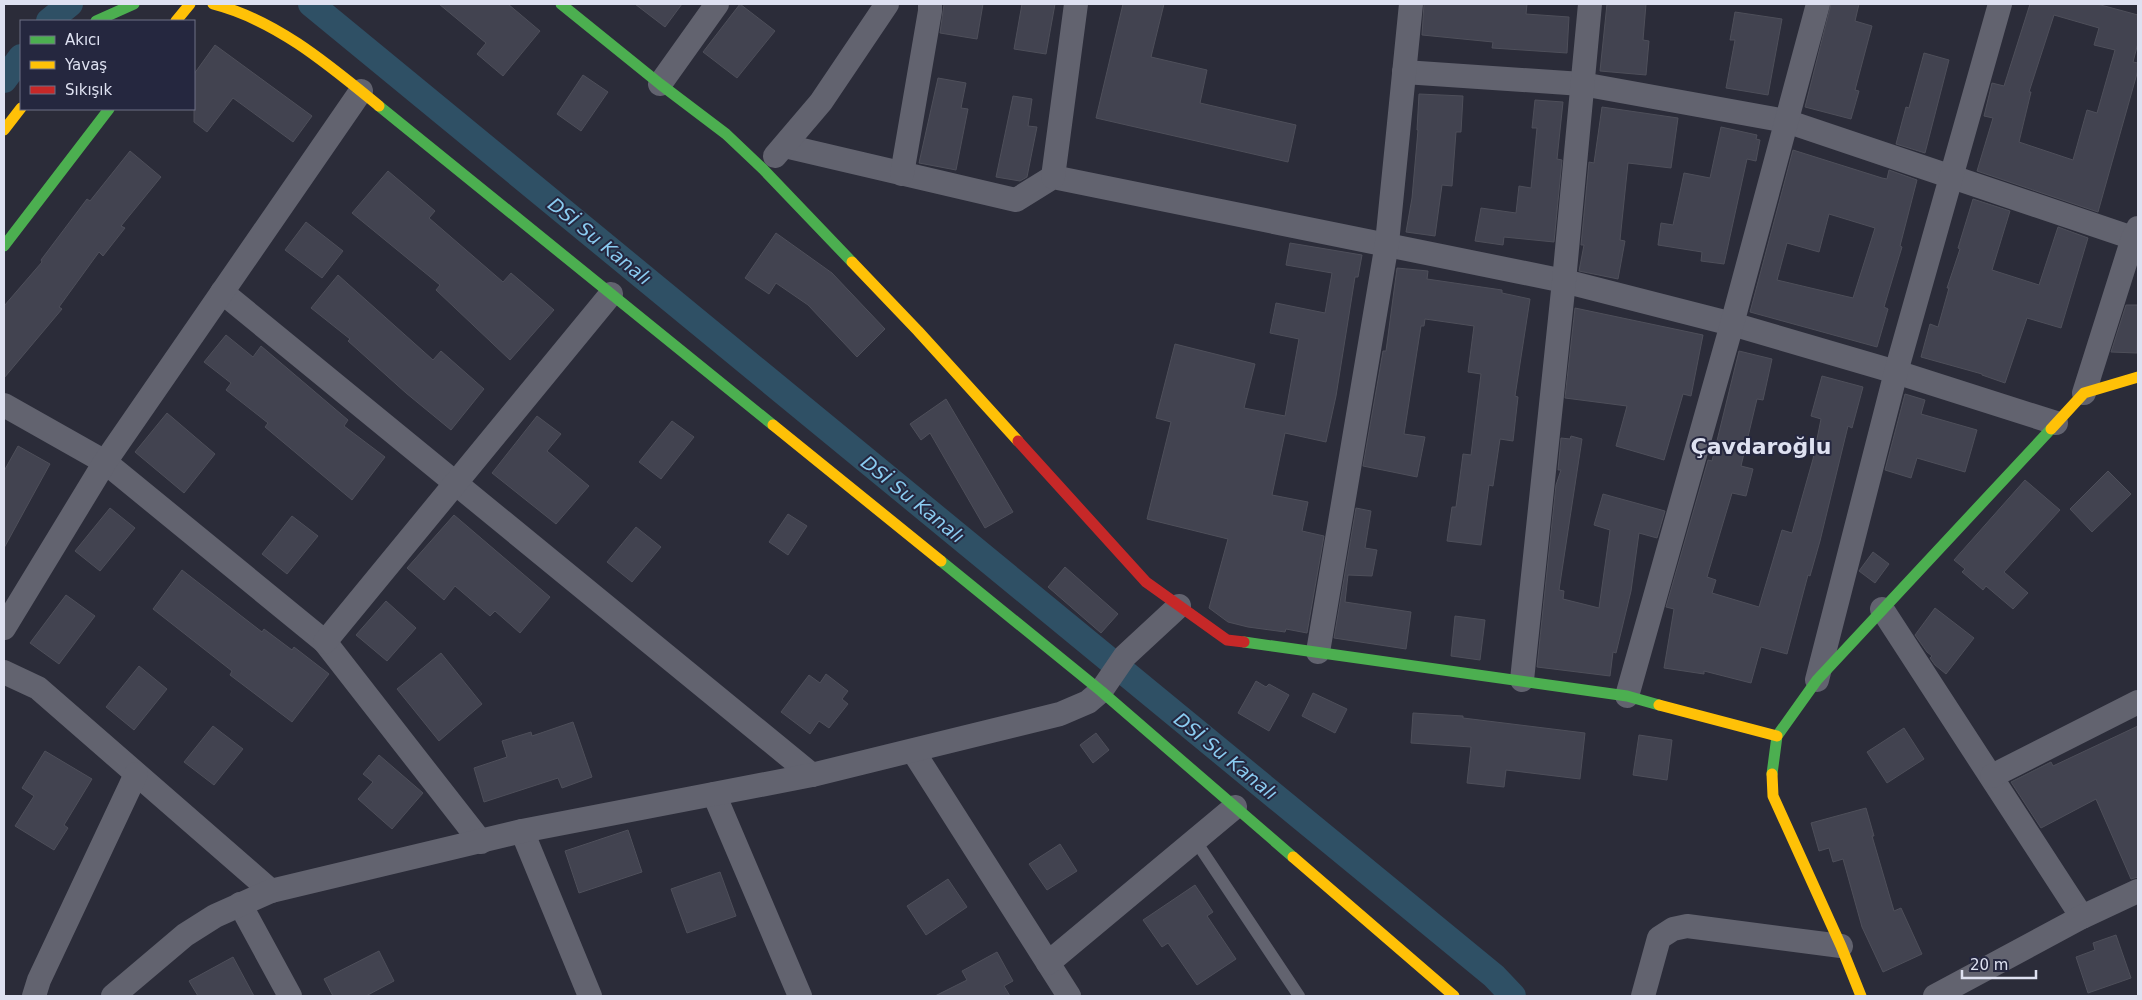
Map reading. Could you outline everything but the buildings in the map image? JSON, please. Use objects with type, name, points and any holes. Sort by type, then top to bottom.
[{"type":"street","points":[[98,20],[134,4]]},
{"type":"street","points":[[177,20],[190,4]]},
{"type":"street","points":[[213,4],[225,6],[253,17],[290,39],[361,91],[1101,691],[1454,996]]},
{"type":"street","points":[[561,4],[660,84],[726,134],[763,169],[918,331],[1146,582],[1227,640],[1627,696],[1777,736]]},
{"type":"street","points":[[660,84],[717,4]]},
{"type":"street","points":[[763,169],[821,102],[887,4]]},
{"type":"street","points":[[902,174],[930,4]]},
{"type":"street","points":[[1053,177],[1076,4]]},
{"type":"street","points":[[1318,652],[1387,243],[1411,4]]},
{"type":"street","points":[[1522,680],[1564,281],[1590,4]]},
{"type":"street","points":[[1627,696],[1732,324],[1818,4]]},
{"type":"street","points":[[1817,680],[1896,372],[2000,4]]},
{"type":"street","points":[[1404,72],[1582,84],[1786,121],[1952,177],[2135,233],[2084,393],[1817,680],[1777,736],[1772,766],[1773,796],[1841,946],[1861,996]]},
{"type":"street","points":[[4,628],[104,462],[361,91]]},
{"type":"street","points":[[4,130],[20,109]]},
{"type":"street","points":[[4,246],[108,110]]},
{"type":"street","points":[[784,146],[1016,200],[1053,177],[1387,243],[1564,281],[1732,324],[1896,372],[2056,423]]},
{"type":"street","points":[[222,292],[812,775]]},
{"type":"street","points":[[325,642],[611,294]]},
{"type":"street","points":[[2084,393],[2138,376]]},
{"type":"street","points":[[4,404],[104,462],[325,642],[481,842]]},
{"type":"street","points":[[113,996],[185,935],[215,916],[271,891],[522,831],[812,775],[1060,714],[1088,702],[1101,691],[1125,656],[1179,606]]},
{"type":"street","points":[[1882,609],[2082,917]]},
{"type":"street","points":[[4,672],[38,688],[271,891]]},
{"type":"street","points":[[1992,776],[2138,702]]},
{"type":"street","points":[[913,750],[1069,996]]},
{"type":"street","points":[[34,996],[39,980],[136,774]]},
{"type":"street","points":[[714,794],[800,996]]},
{"type":"street","points":[[1048,963],[1235,807]]},
{"type":"street","points":[[522,831],[590,996]]},
{"type":"street","points":[[1935,996],[2082,917],[2138,891]]},
{"type":"street","points":[[240,904],[290,996]]},
{"type":"street","points":[[1643,996],[1659,938],[1673,929],[1687,926],[1841,946]]},
{"type":"lane","points":[[1195,840],[1299,996]]},
{"type":"waterway","name":"DSİ Su Kanalı","points":[[50,20],[70,4]]},
{"type":"waterway","name":"DSİ Su Kanalı","points":[[311,4],[1494,976],[1513,996]]},
{"type":"waterway","name":"DSİ Su Kanalı","points":[[4,80],[20,58]]},
{"type":"traffic: fast","points":[[98,20],[134,4]]},
{"type":"traffic: fast","points":[[561,4],[660,84],[726,134],[763,169],[852,262]]},
{"type":"traffic: fast","points":[[379,106],[773,425]]},
{"type":"traffic: fast","points":[[4,246],[108,110]]},
{"type":"traffic: fast","points":[[1772,774],[1777,736],[1817,680],[2051,429]]},
{"type":"traffic: fast","points":[[941,561],[1101,691],[1293,857]]},
{"type":"traffic: fast","points":[[1244,642],[1627,696],[1659,705]]},
{"type":"traffic: slow","points":[[177,20],[190,4]]},
{"type":"traffic: slow","points":[[213,4],[236,11],[280,32],[321,60],[379,106]]},
{"type":"traffic: slow","points":[[4,130],[20,109]]},
{"type":"traffic: slow","points":[[852,262],[1018,441]]},
{"type":"traffic: slow","points":[[2051,429],[2084,393],[2138,377]]},
{"type":"traffic: slow","points":[[773,425],[941,561]]},
{"type":"traffic: slow","points":[[1659,705],[1777,736]]},
{"type":"traffic: slow","points":[[1772,774],[1773,796],[1841,946],[1861,996]]},
{"type":"traffic: slow","points":[[1293,857],[1454,996]]},
{"type":"traffic: jam","points":[[1018,441],[1146,582],[1227,640],[1244,642]]},
{"type":"district","name":"Çavdaroğlu","points":[[1761,446]]}]
